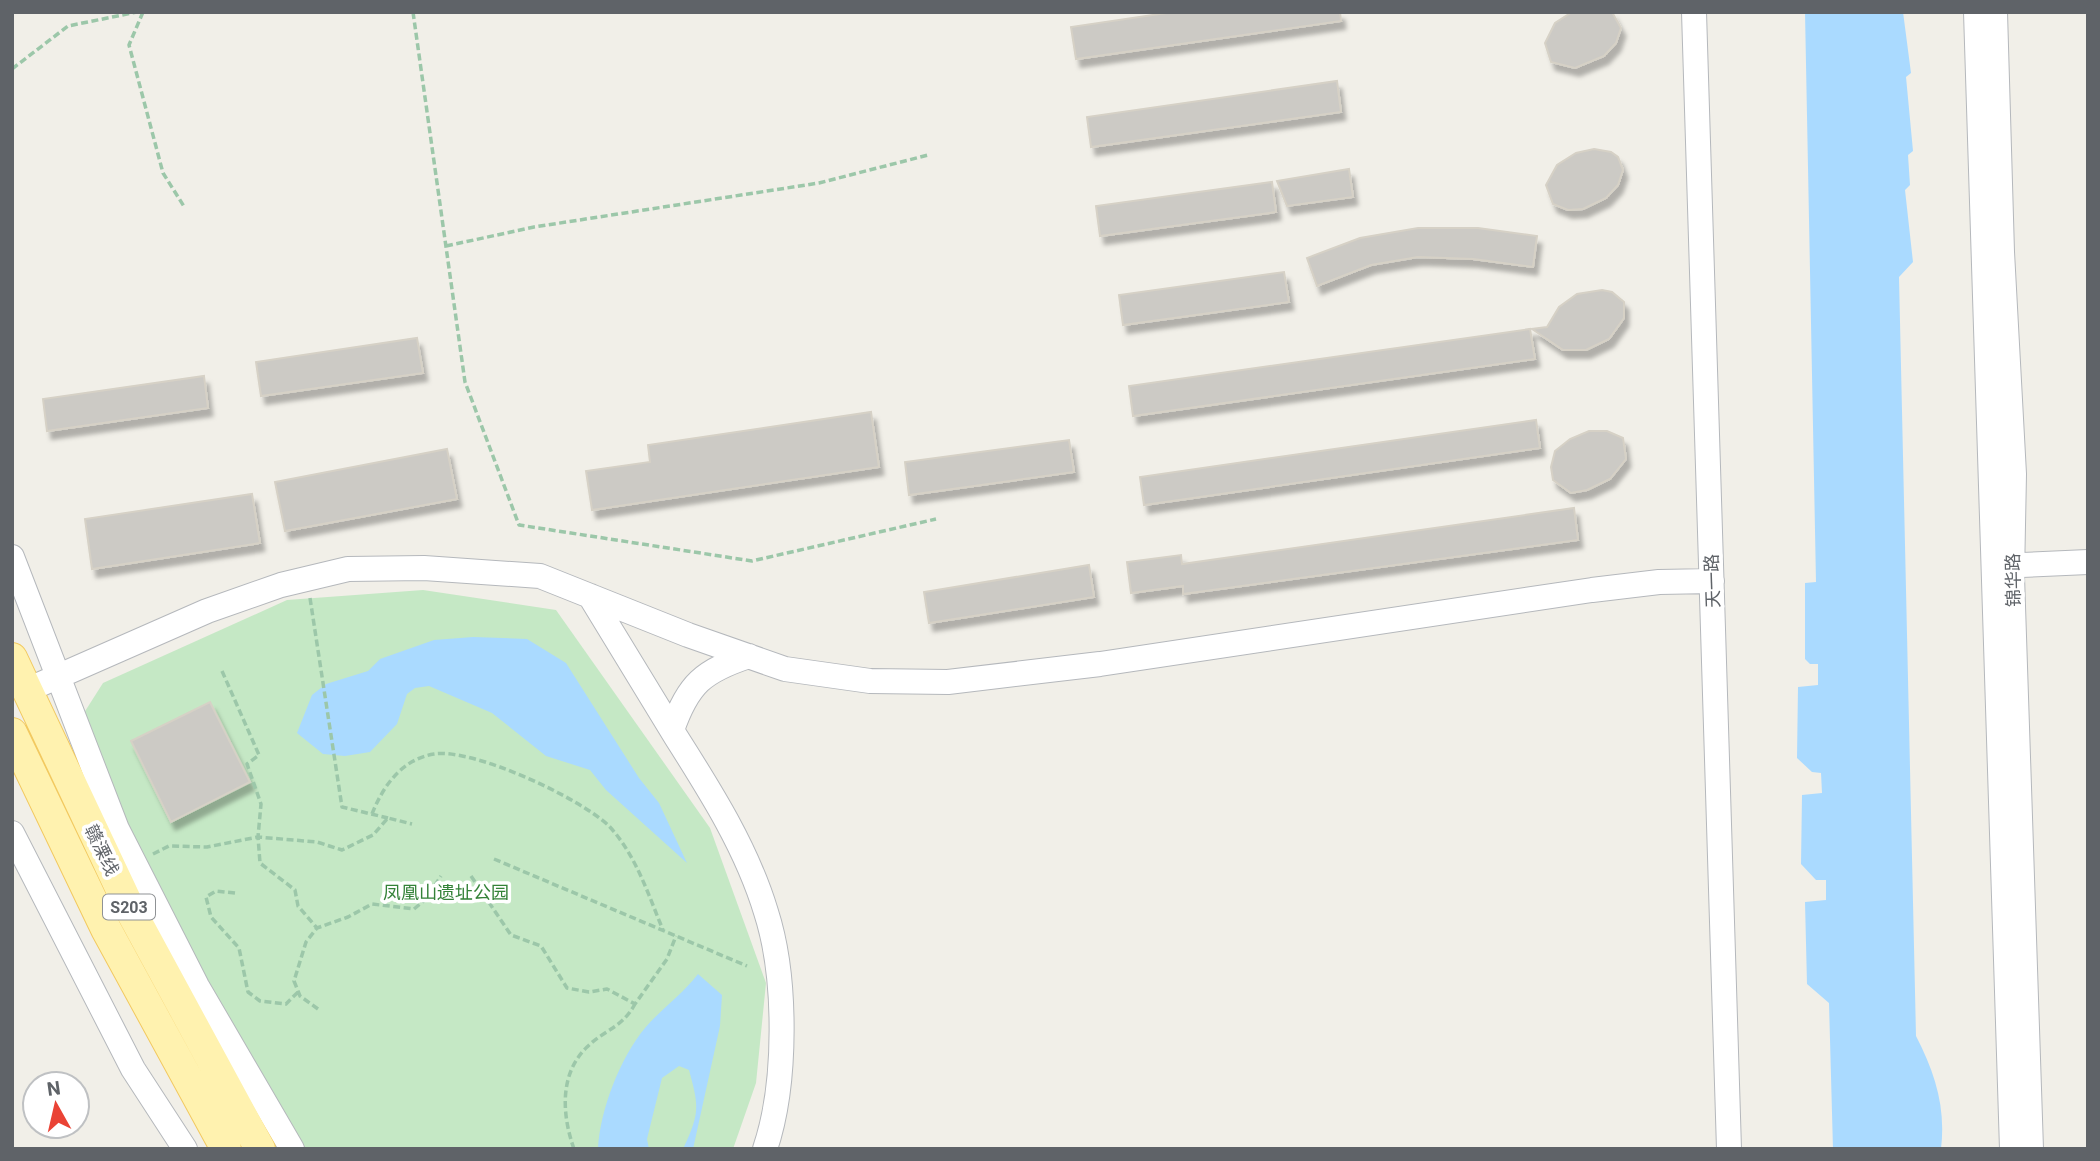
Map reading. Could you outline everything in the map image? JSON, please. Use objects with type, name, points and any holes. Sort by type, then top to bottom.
[{"type":"main road","name":"赣溧线","points":[[12,658],[25,691],[133,915],[260,1149]]},
{"type":"main road","name":"赣溧线","points":[[12,733],[106,929],[226,1149]]},
{"type":"street","name":"天一路","points":[[1694,12],[1729,1149]]},
{"type":"street","name":"锦华路","points":[[1976,12],[1992,461],[2002,566],[2031,1149]]},
{"type":"street","name":"锦华路","points":[[1995,12],[2002,252],[2014,474],[2002,566],[2012,1149]]},
{"type":"street","points":[[12,557],[117,829],[197,986],[292,1149]]},
{"type":"street","points":[[2002,566],[2088,562]]},
{"type":"street","points":[[25,691],[207,611],[281,585],[348,569],[424,568],[540,576],[785,668],[870,681],[948,682],[1100,664],[1592,590],[1660,582],[1712,581]]},
{"type":"street","points":[[590,596],[711,793],[748,864],[767,914],[780,1017],[781,1080],[765,1149]]},
{"type":"street","points":[[672,730],[681,703],[695,684],[713,667],[749,656]]},
{"type":"street","points":[[12,833],[133,1069],[185,1149]]},
{"type":"path","points":[[12,69],[68,26],[137,12]]},
{"type":"path","points":[[143,12],[129,45],[163,173],[185,208]]},
{"type":"path","points":[[413,12],[465,382],[519,525],[752,561],[936,519]]},
{"type":"path","points":[[446,246],[534,227],[819,183],[928,155]]},
{"type":"path","points":[[310,598],[342,807],[412,824]]},
{"type":"path","points":[[222,671],[259,755],[247,764],[261,804],[258,837],[260,863],[295,890],[298,906],[317,928]]},
{"type":"path","points":[[372,814],[381,792],[396,774],[414,761],[432,754],[449,753],[515,772],[564,795],[607,825],[626,848],[663,930]]},
{"type":"path","points":[[148,857],[169,846],[207,847],[258,837],[317,842],[342,850],[373,835],[388,818]]},
{"type":"path","points":[[494,859],[747,965]]},
{"type":"path","points":[[318,1009],[298,992],[293,981],[306,942],[317,928],[348,917],[372,904],[414,909],[426,899],[441,876]]},
{"type":"path","points":[[471,876],[511,935],[541,946],[567,988],[589,992],[607,989],[635,1004]]},
{"type":"path","points":[[235,893],[216,891],[206,897],[211,917],[239,948],[248,992],[260,1002],[286,1004],[298,992]]},
{"type":"path","points":[[574,1149],[564,1103],[568,1075],[587,1047],[625,1021],[667,959],[676,936]]},
{"type":"green space","name":"凤凰山遗址公园","points":[[423,590],[556,610],[710,828],[766,983],[756,1083],[733,1149],[301,1149],[155,889],[82,716],[103,683],[287,600]]},
{"type":"water","points":[[1805,12],[1903,12],[1911,73],[1906,77],[1913,151],[1908,155],[1910,185],[1905,190],[1913,262],[1899,277],[1916,1036],[1938,1091],[1942,1119],[1941,1149],[1833,1149],[1829,1003],[1807,984],[1805,902],[1826,900],[1826,880],[1816,880],[1801,864],[1802,795],[1822,793],[1821,773],[1812,772],[1797,758],[1798,687],[1818,685],[1818,664],[1810,664],[1805,659],[1805,583],[1816,582]]},
{"type":"water","points":[[473,637],[527,639],[566,663],[639,778],[659,803],[687,863],[606,790],[590,770],[546,756],[492,713],[429,686],[415,688],[407,694],[397,724],[370,752],[345,756],[323,754],[297,733],[312,695],[326,684],[368,671],[380,659],[434,640]]},
{"type":"water","points":[[698,974],[722,995],[720,1026],[693,1149],[683,1149],[695,1118],[695,1093],[689,1070],[679,1066],[662,1078],[647,1139],[649,1149],[598,1149],[607,1101],[627,1054],[645,1028]]},
{"type":"building","points":[[1173,12],[1340,12],[1341,21],[1076,59],[1071,27]]},
{"type":"building","points":[[1572,12],[1612,12],[1621,28],[1616,43],[1604,56],[1575,68],[1551,62],[1545,43],[1555,23]]},
{"type":"building","points":[[1337,81],[1341,112],[1091,147],[1087,117]]},
{"type":"building","points":[[1594,149],[1611,152],[1618,157],[1623,170],[1618,185],[1606,198],[1583,209],[1568,210],[1553,204],[1546,185],[1557,165],[1576,153]]},
{"type":"building","points":[[1349,169],[1353,197],[1287,206],[1277,181]]},
{"type":"building","points":[[1272,182],[1276,212],[1100,236],[1096,206]]},
{"type":"building","points":[[1418,228],[1478,228],[1537,236],[1533,267],[1473,259],[1418,257],[1371,265],[1317,286],[1307,258],[1360,238]]},
{"type":"building","points":[[1284,272],[1289,302],[1123,325],[1119,295]]},
{"type":"building","points":[[1602,290],[1612,292],[1624,302],[1624,318],[1609,339],[1586,350],[1563,350],[1532,329],[1547,327],[1559,307],[1577,294]]},
{"type":"building","points":[[1530,329],[1535,359],[1133,416],[1129,386]]},
{"type":"building","points":[[417,338],[423,373],[261,396],[256,362]]},
{"type":"building","points":[[204,376],[208,408],[47,431],[43,399]]},
{"type":"building","points":[[871,412],[879,467],[592,510],[586,471],[650,462],[648,445]]},
{"type":"building","points":[[1536,420],[1540,448],[1144,505],[1140,477]]},
{"type":"building","points":[[1589,431],[1607,431],[1623,438],[1626,459],[1610,479],[1587,490],[1571,493],[1553,480],[1551,467],[1555,451],[1570,439]]},
{"type":"building","points":[[1069,440],[1074,472],[909,495],[905,462]]},
{"type":"building","points":[[447,449],[457,499],[285,531],[275,482]]},
{"type":"building","points":[[252,494],[260,543],[92,569],[85,519]]},
{"type":"building","points":[[1574,508],[1578,540],[1183,594],[1183,586],[1131,593],[1127,562],[1181,555],[1182,564]]},
{"type":"building","points":[[1089,565],[1094,597],[929,623],[924,592]]},
{"type":"building","points":[[210,702],[250,782],[171,822],[131,741]]}]
